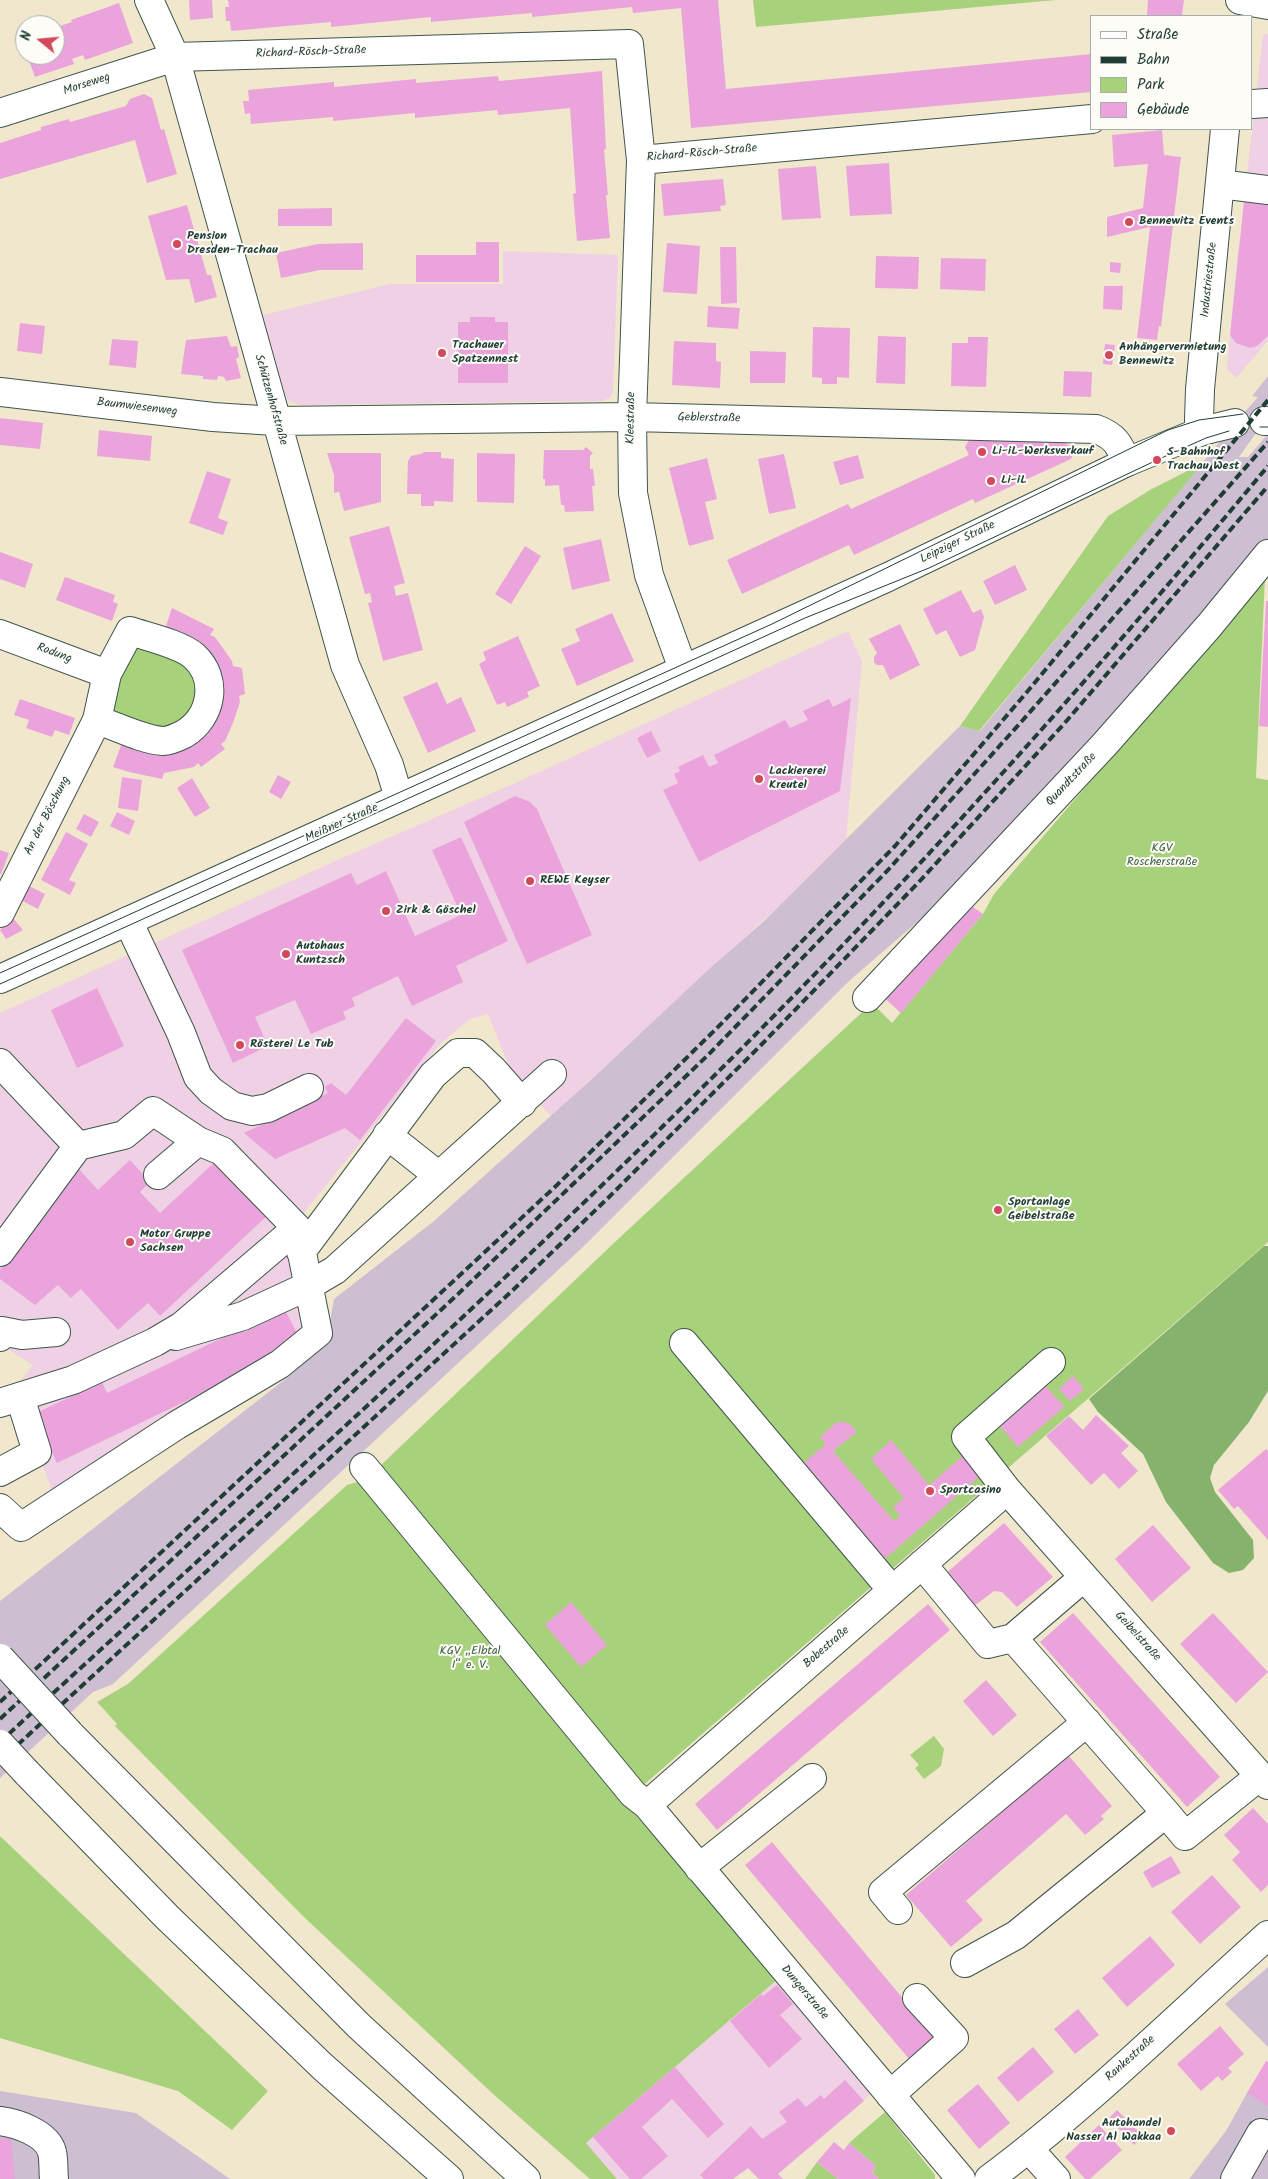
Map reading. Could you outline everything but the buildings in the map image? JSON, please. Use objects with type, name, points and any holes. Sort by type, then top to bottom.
[{"type":"main road","name":"Schützenhofstraße","points":[[149,0],[174,57],[345,665],[389,765],[399,798]]},
{"type":"main road","points":[[1238,15],[1240,0],[1268,5]]},
{"type":"main road","name":"Richard-Rösch-Straße","points":[[174,57],[630,44],[641,160],[1090,119]]},
{"type":"main road","name":"Morseweg","points":[[0,113],[174,57]]},
{"type":"main road","points":[[1253,104],[1268,103]]},
{"type":"main road","name":"Industriestraße","points":[[1202,431],[1199,420],[1200,389],[1226,130]]},
{"type":"main road","name":"Kleestraße","points":[[641,160],[632,417],[633,493],[649,575],[683,669]]},
{"type":"main road","points":[[1220,184],[1268,190]]},
{"type":"main road","name":"Baumwiesenweg","points":[[0,392],[213,417],[275,421]]},
{"type":"main road","name":"Geblerstraße","points":[[275,421],[632,417],[1096,429],[1109,434],[1120,446],[1127,462]]},
{"type":"main road","name":"Leipziger Straße","points":[[683,669],[888,577],[1127,462],[1202,431],[1235,423]]},
{"type":"main road","name":"Quandtstraße","points":[[867,998],[1104,746],[1209,626],[1268,554]]},
{"type":"main road","name":"An der Böschung","points":[[0,913],[97,720],[108,674],[130,631],[179,648],[193,655],[203,666],[210,682],[210,698],[199,721],[190,730],[177,738],[163,741],[97,720]]},
{"type":"main road","name":"Rodung","points":[[0,634],[108,674]]},
{"type":"main road","name":"Meißner Straße","points":[[0,979],[683,669]]},
{"type":"main road","points":[[128,921],[180,1033],[198,1077],[211,1091],[232,1106],[252,1111],[268,1108],[309,1088]]},
{"type":"main road","points":[[0,1472],[37,1452],[10,1400],[73,1380],[155,1342],[182,1326],[299,1240],[388,1134],[433,1075],[458,1053],[475,1053],[494,1071],[522,1103]]},
{"type":"main road","points":[[0,1063],[78,1146]]},
{"type":"main road","points":[[155,1342],[243,1316],[308,1286],[335,1270],[552,1074]]},
{"type":"main road","points":[[0,1252],[78,1146],[124,1135],[153,1111],[198,1141],[222,1151],[299,1240],[318,1333],[280,1364],[177,1425],[21,1528],[0,1508]]},
{"type":"main road","points":[[388,1134],[439,1176]]},
{"type":"main road","points":[[158,1175],[198,1141]]},
{"type":"main road","points":[[1,1332],[22,1335],[56,1332]]},
{"type":"main road","points":[[684,1343],[892,1590]]},
{"type":"main road","name":"Geibelstraße","points":[[1051,1362],[966,1437],[1007,1490],[1264,1780]]},
{"type":"main road","name":"Dungerstraße","points":[[364,1468],[633,1794],[647,1805],[961,2179]]},
{"type":"main road","name":"Bobestraße","points":[[647,1805],[1007,1490]]},
{"type":"main road","points":[[922,1564],[988,1644],[1013,1638],[1084,1577]]},
{"type":"main road","points":[[1013,1638],[1185,1836],[1264,1780]]},
{"type":"main road","points":[[0,1658],[70,1734],[359,2026],[526,2179]]},
{"type":"main road","points":[[898,1910],[883,1892],[1087,1722]]},
{"type":"main road","points":[[0,1744],[26,1773],[188,1938],[323,2067],[449,2179]]},
{"type":"main road","points":[[699,1868],[812,1778]]},
{"type":"main road","points":[[965,1963],[1016,1935],[1166,1813]]},
{"type":"main road","name":"Rankestraße","points":[[989,2179],[1029,2149],[1268,1935]]},
{"type":"main road","points":[[890,2095],[954,2038],[917,1998]]},
{"type":"main road","points":[[0,2120],[10,2122],[39,2135],[52,2150],[54,2179]]},
{"type":"main road","points":[[1235,2179],[1261,2133],[1268,2135]]},
{"type":"main road","points":[[1029,2149],[1056,2179]]},
{"type":"shaded area","points":[[1268,34],[1268,204],[1244,201],[1263,35]]},
{"type":"shaded area","points":[[1238,249],[1268,253],[1268,341],[1236,378],[1227,369]]},
{"type":"shaded area","name":"Trachauer Spatzennest","points":[[503,251],[618,255],[613,390],[610,398],[601,401],[300,405],[287,400],[279,389],[259,316],[390,284],[503,284]]},
{"type":"shaded area","points":[[1268,376],[1268,416],[1239,457],[1248,457],[1268,434],[1268,539],[974,873],[849,981],[584,1246],[113,1684],[93,1692],[0,1778],[0,1601],[288,1377],[327,1338],[334,1299],[434,1221],[594,1077],[708,970],[763,922],[960,726],[980,731],[1258,397],[1252,396]]},
{"type":"shaded area","points":[[848,631],[862,661],[846,839],[780,905],[551,1116],[513,1076],[488,1014],[470,1019],[441,1043],[285,1236],[322,1338],[62,1517],[14,1389],[33,1365],[9,1350],[0,1340],[0,1013],[342,858],[513,784]]},
{"type":"shaded area","points":[[1268,1967],[1268,2047],[1225,2004]]},
{"type":"shaded area","points":[[778,1979],[872,2093],[772,2179],[759,2179],[748,2168],[733,2179],[617,2179],[586,2143]]},
{"type":"shaded area","points":[[1268,2061],[1268,2179],[1189,2179],[1226,2131],[1247,2093]]},
{"type":"shaded area","points":[[0,2091],[136,2113],[230,2179],[0,2179]]},
{"type":"green space","points":[[753,0],[1056,0],[756,27]]},
{"type":"green space","points":[[1203,463],[979,731],[960,726],[1108,516],[1150,490]]},
{"type":"green space","points":[[1265,577],[1256,778],[1268,780],[1268,1242],[624,1802],[778,1979],[586,2143],[617,2179],[590,2179],[492,2093],[305,1918],[115,1726],[117,1724],[97,1702],[128,1684],[347,1485],[361,1481],[381,1465],[616,1241],[872,1003],[892,1023],[983,914],[994,894]]},
{"type":"green space","points":[[134,643],[169,653],[191,670],[199,691],[193,716],[179,730],[150,731],[107,715]]},
{"type":"green space","points":[[1264,1246],[1268,1246],[1268,1391],[1249,1422],[1214,1465],[1210,1478],[1215,1492],[1253,1540],[1254,1558],[1243,1570],[1229,1573],[1213,1563],[1166,1502],[1143,1454],[1098,1412],[1089,1399]]},
{"type":"green space","points":[[934,1736],[944,1749],[941,1766],[924,1779],[915,1768],[919,1765],[910,1755]]},
{"type":"green space","points":[[0,1836],[268,2091],[232,2130],[178,2091],[0,2038]]},
{"type":"green space","points":[[885,2112],[935,2175],[935,2179],[879,2179],[872,2172],[876,2166],[849,2143]]},
{"type":"green space","points":[[817,2162],[838,2179],[805,2179]]},
{"type":"tram line","points":[[0,973],[772,624],[1168,430],[1199,420],[1243,414]]},
{"type":"tram line","points":[[1260,427],[1268,427]]},
{"type":"tram line","points":[[0,984],[805,618],[929,568],[1157,460],[1206,438],[1229,431]]},
{"type":"railway","points":[[0,1702],[557,1185],[717,1028],[895,846],[1027,692],[1268,400]]},
{"type":"railway","points":[[0,1719],[457,1295],[707,1056],[888,870],[1268,442]]},
{"type":"railway","points":[[0,1742],[475,1306],[753,1037],[887,899],[1017,757],[1144,613],[1268,466]]},
{"type":"railway","points":[[0,1761],[513,1290],[762,1044],[918,883],[1063,725],[1268,486]]},
{"type":"place","name":"Bennewitz Events","points":[[1129,222]]},
{"type":"place","name":"Pension Dresden-Trachau","points":[[177,244]]},
{"type":"place","name":"Trachauer Spatzennest","points":[[442,353]]},
{"type":"place","name":"Anhängervermietung Bennewitz","points":[[1109,355]]},
{"type":"place","name":"Li-iL-Werksverkauf","points":[[982,452]]},
{"type":"place","name":"S-Bahnhof Trachau West","points":[[1157,460]]},
{"type":"place","name":"Li-iL","points":[[991,481]]},
{"type":"place","name":"Lackiererei Kreutel","points":[[759,779]]},
{"type":"place","name":"REWE Keyser","points":[[530,881]]},
{"type":"place","name":"Zirk & Göschel","points":[[386,911]]},
{"type":"place","name":"Autohaus Kuntzsch","points":[[286,954]]},
{"type":"place","name":"Rösterei Le Tub","points":[[240,1045]]},
{"type":"place","name":"Sportanlage Geibelstraße","points":[[998,1210]]},
{"type":"place","name":"Motor Gruppe Sachsen","points":[[130,1242]]},
{"type":"place","name":"Sportcasino","points":[[930,1491]]},
{"type":"place","name":"Autohandel Nasser Al Wakkaa","points":[[1171,2131]]},
{"type":"park label","name":"KGV Roscherstraße","points":[[1162,856]]},
{"type":"park label","name":"KGV „Elbtal I“ e. V.","points":[[470,1659]]}]
